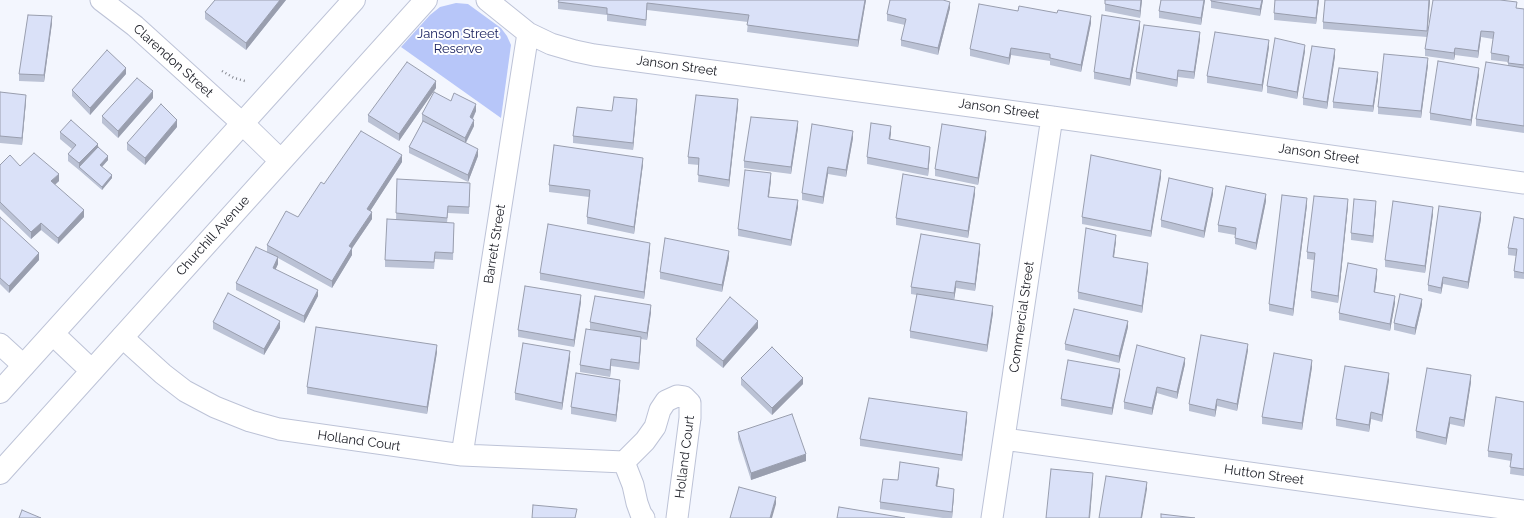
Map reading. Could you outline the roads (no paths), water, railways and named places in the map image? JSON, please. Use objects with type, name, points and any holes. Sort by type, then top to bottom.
[{"type":"main road","points":[[0,392],[354,0]]},
{"type":"main road","name":"Churchill Avenue","points":[[0,473],[280,160],[426,0]]},
{"type":"main road","points":[[243,124],[280,160]]},
{"type":"main road","points":[[53,334],[92,370]]},
{"type":"street","name":"Clarendon Street","points":[[101,0],[135,26],[243,124]]},
{"type":"street","name":"Janson Street","points":[[487,0],[528,33],[551,44],[594,55],[1052,116],[1524,183]]},
{"type":"street","name":"Barrett Street","points":[[462,455],[528,33]]},
{"type":"street","name":"Commercial Street","points":[[992,518],[1052,116]]},
{"type":"street","name":"Holland Court","points":[[122,337],[163,374],[185,391],[215,407],[250,421],[279,429],[320,436],[462,455],[624,462],[655,427],[660,410],[666,401],[677,396],[684,397],[690,403],[690,418],[677,518]]},
{"type":"street","points":[[0,344],[24,366]]},
{"type":"street","name":"Hutton Street","points":[[1004,438],[1524,511]]},
{"type":"street","points":[[624,462],[633,485],[639,509],[644,518]]},
{"type":"park label","name":"Janson Street Reserve","points":[[458,42]]}]
